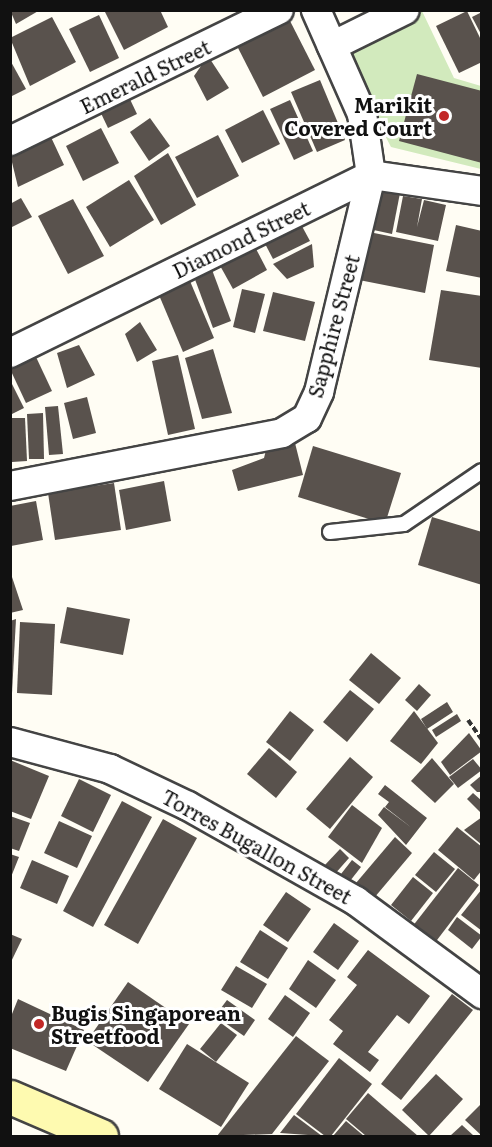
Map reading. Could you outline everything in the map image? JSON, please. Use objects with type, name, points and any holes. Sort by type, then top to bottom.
[{"type":"main road","points":[[10,1097],[101,1137]]},
{"type":"street","name":"Emerald Street","points":[[10,141],[279,10]]},
{"type":"street","name":"Sapphire Street","points":[[10,486],[282,433],[307,418],[320,392],[371,175],[362,114],[316,10]]},
{"type":"street","points":[[332,46],[405,10]]},
{"type":"street","points":[[371,175],[482,191]]},
{"type":"street","name":"Diamond Street","points":[[10,353],[371,175]]},
{"type":"street","name":"Torres Bugallon Street","points":[[10,741],[110,769],[188,806],[356,901],[479,987]]},
{"type":"lane","points":[[330,532],[404,524],[482,471]]},
{"type":"path","points":[[468,720],[482,740]]},
{"type":"green space","points":[[413,11],[422,11],[454,78],[481,86],[481,169],[391,147],[340,49]]},
{"type":"building","points":[[10,10],[40,10],[16,24]]},
{"type":"building","points":[[104,10],[160,10],[168,27],[124,50]]},
{"type":"building","points":[[467,11],[482,42],[482,62],[459,73],[436,26]]},
{"type":"building","points":[[482,12],[482,36],[472,17]]},
{"type":"building","points":[[99,15],[119,58],[90,72],[69,29]]},
{"type":"building","points":[[287,15],[315,70],[263,97],[235,42]]},
{"type":"building","points":[[52,17],[76,62],[30,86],[10,38]]},
{"type":"building","points":[[208,56],[229,88],[207,101],[194,76]]},
{"type":"building","points":[[10,60],[26,89],[10,97]]},
{"type":"building","name":"Marikit Covered Court","points":[[417,74],[482,91],[482,163],[399,141]]},
{"type":"building","points":[[320,80],[345,140],[317,152],[291,92]]},
{"type":"building","points":[[127,93],[137,114],[108,128],[98,107]]},
{"type":"building","points":[[290,100],[313,151],[294,160],[270,109]]},
{"type":"building","points":[[263,110],[280,144],[242,163],[225,130]]},
{"type":"building","points":[[150,118],[170,146],[149,161],[130,132]]},
{"type":"building","points":[[101,128],[119,163],[83,181],[66,146]]},
{"type":"building","points":[[50,135],[64,165],[18,187],[10,154]]},
{"type":"building","points":[[218,135],[239,176],[197,198],[175,157]]},
{"type":"building","points":[[168,153],[196,205],[161,225],[134,176]]},
{"type":"building","points":[[129,180],[154,220],[110,247],[86,207]]},
{"type":"building","points":[[378,189],[400,193],[392,234],[369,229]]},
{"type":"building","points":[[403,196],[422,199],[417,227],[424,200],[446,205],[438,241],[396,232]]},
{"type":"building","points":[[21,198],[32,217],[10,228],[10,204]]},
{"type":"building","points":[[73,199],[104,256],[68,274],[38,216]]},
{"type":"building","points":[[297,217],[310,241],[273,259],[261,236]]},
{"type":"building","points":[[456,225],[482,231],[482,278],[446,271]]},
{"type":"building","points":[[369,232],[434,245],[425,293],[359,280]]},
{"type":"building","points":[[253,243],[267,270],[233,289],[218,262]]},
{"type":"building","points":[[312,244],[314,267],[287,279],[273,264]]},
{"type":"building","points":[[211,267],[231,321],[213,328],[193,274]]},
{"type":"building","points":[[187,274],[214,338],[183,352],[156,288]]},
{"type":"building","points":[[242,289],[265,294],[255,333],[233,327]]},
{"type":"building","points":[[441,290],[482,296],[482,368],[429,360]]},
{"type":"building","points":[[273,292],[315,302],[305,341],[263,331]]},
{"type":"building","points":[[140,322],[157,350],[137,362],[125,334]]},
{"type":"building","points":[[79,345],[95,375],[67,388],[57,353]]},
{"type":"building","points":[[213,349],[232,413],[202,419],[185,358]]},
{"type":"building","points":[[178,355],[195,429],[168,435],[152,361]]},
{"type":"building","points":[[36,357],[52,391],[26,403],[10,369]]},
{"type":"building","points":[[10,380],[24,408],[10,415]]},
{"type":"building","points":[[87,397],[96,433],[73,439],[64,403]]},
{"type":"building","points":[[58,406],[63,454],[49,455],[45,407]]},
{"type":"building","points":[[43,413],[44,459],[29,459],[27,414]]},
{"type":"building","points":[[10,418],[25,418],[27,461],[12,462]]},
{"type":"building","points":[[295,443],[303,475],[238,491],[232,470],[264,458],[266,450]]},
{"type":"building","points":[[313,446],[401,473],[385,524],[298,497]]},
{"type":"building","points":[[164,481],[171,521],[126,530],[119,490]]},
{"type":"building","points":[[114,483],[121,530],[55,540],[48,493]]},
{"type":"building","points":[[36,501],[43,540],[11,546],[10,506]]},
{"type":"building","points":[[432,517],[482,532],[482,585],[418,565]]},
{"type":"building","points":[[10,571],[23,610],[10,613]]},
{"type":"building","points":[[67,607],[130,619],[123,655],[60,643]]},
{"type":"building","points":[[16,619],[12,693],[10,693],[10,621]]},
{"type":"building","points":[[20,622],[55,624],[52,695],[17,693]]},
{"type":"building","points":[[371,653],[401,678],[379,704],[349,680]]},
{"type":"building","points":[[419,684],[431,695],[417,711],[405,700]]},
{"type":"building","points":[[350,690],[374,709],[347,742],[323,722]]},
{"type":"building","points":[[447,702],[453,712],[427,729],[421,719]]},
{"type":"building","points":[[290,711],[314,730],[290,761],[266,742]]},
{"type":"building","points":[[414,711],[438,743],[421,764],[390,741]]},
{"type":"building","points":[[457,714],[461,721],[436,737],[432,730]]},
{"type":"building","points":[[469,733],[482,751],[450,775],[441,762]]},
{"type":"building","points":[[269,748],[297,772],[276,798],[247,774]]},
{"type":"building","points":[[350,757],[373,777],[330,829],[306,809]]},
{"type":"building","points":[[432,758],[454,784],[435,803],[411,781]]},
{"type":"building","points":[[473,759],[482,770],[458,788],[449,777]]},
{"type":"building","points":[[10,760],[49,776],[31,819],[10,811]]},
{"type":"building","points":[[482,775],[482,792],[477,792],[470,785]]},
{"type":"building","points":[[79,779],[111,795],[93,832],[61,816]]},
{"type":"building","points":[[385,785],[427,818],[406,845],[378,815],[384,807],[412,828],[385,807],[389,802],[378,794]]},
{"type":"building","points":[[473,793],[482,801],[482,814],[467,799]]},
{"type":"building","points":[[122,801],[152,817],[93,927],[63,911]]},
{"type":"building","points":[[352,805],[382,828],[362,863],[328,837]]},
{"type":"building","points":[[10,816],[30,823],[19,851],[10,848]]},
{"type":"building","points":[[482,817],[482,845],[464,830]]},
{"type":"building","points":[[163,819],[197,838],[138,944],[104,925]]},
{"type":"building","points":[[59,821],[92,836],[77,868],[44,853]]},
{"type":"building","points":[[457,827],[482,847],[482,870],[474,880],[438,850]]},
{"type":"building","points":[[395,837],[412,853],[374,898],[356,883]]},
{"type":"building","points":[[340,849],[349,858],[334,875],[324,866]]},
{"type":"building","points":[[434,852],[455,869],[436,892],[415,875]]},
{"type":"building","points":[[10,854],[19,857],[11,877],[10,877]]},
{"type":"building","points":[[32,860],[69,876],[57,904],[20,888]]},
{"type":"building","points":[[352,860],[361,867],[350,881],[341,874]]},
{"type":"building","points":[[458,868],[479,885],[434,944],[412,927]]},
{"type":"building","points":[[413,877],[433,893],[411,921],[391,905]]},
{"type":"building","points":[[482,889],[482,931],[461,915]]},
{"type":"building","points":[[286,892],[311,909],[288,942],[263,925]]},
{"type":"building","points":[[457,917],[482,936],[472,949],[448,930]]},
{"type":"building","points":[[334,923],[359,941],[338,970],[313,952]]},
{"type":"building","points":[[260,930],[288,948],[268,979],[240,962]]},
{"type":"building","points":[[10,934],[22,939],[10,964]]},
{"type":"building","points":[[368,950],[430,996],[409,1024],[397,1015],[368,1052],[379,1060],[370,1072],[333,1044],[343,1031],[329,1020],[357,985],[347,977]]},
{"type":"building","points":[[308,960],[336,980],[316,1008],[289,989]]},
{"type":"building","points":[[236,966],[267,984],[252,1008],[221,990]]},
{"type":"building","points":[[128,982],[189,1024],[148,1082],[87,1041]]},
{"type":"building","points":[[452,994],[473,1010],[401,1100],[381,1084]]},
{"type":"building","points":[[285,995],[310,1013],[293,1037],[268,1019]]},
{"type":"building","points":[[18,999],[84,1030],[66,1071],[10,1048],[10,1019]]},
{"type":"building","points":[[227,1000],[255,1020],[244,1036],[215,1016]]},
{"type":"building","points":[[221,1023],[237,1035],[216,1062],[200,1049]]},
{"type":"building","points":[[296,1036],[329,1061],[272,1134],[217,1136]]},
{"type":"building","points":[[187,1044],[249,1083],[221,1127],[159,1089]]},
{"type":"building","points":[[339,1058],[372,1084],[331,1136],[325,1136],[296,1114]]},
{"type":"building","points":[[436,1074],[463,1099],[429,1136],[402,1110]]},
{"type":"building","points":[[368,1093],[418,1136],[366,1136],[346,1119]]},
{"type":"building","points":[[482,1103],[482,1136],[465,1120]]},
{"type":"building","points":[[294,1115],[322,1136],[280,1133]]},
{"type":"building","points":[[346,1121],[364,1136],[333,1136]]},
{"type":"building","points":[[462,1125],[474,1136],[450,1136]]},
{"type":"place","name":"Marikit Covered Court","points":[[444,116]]},
{"type":"place","name":"Bugis Singaporean Streetfood","points":[[39,1024]]}]
